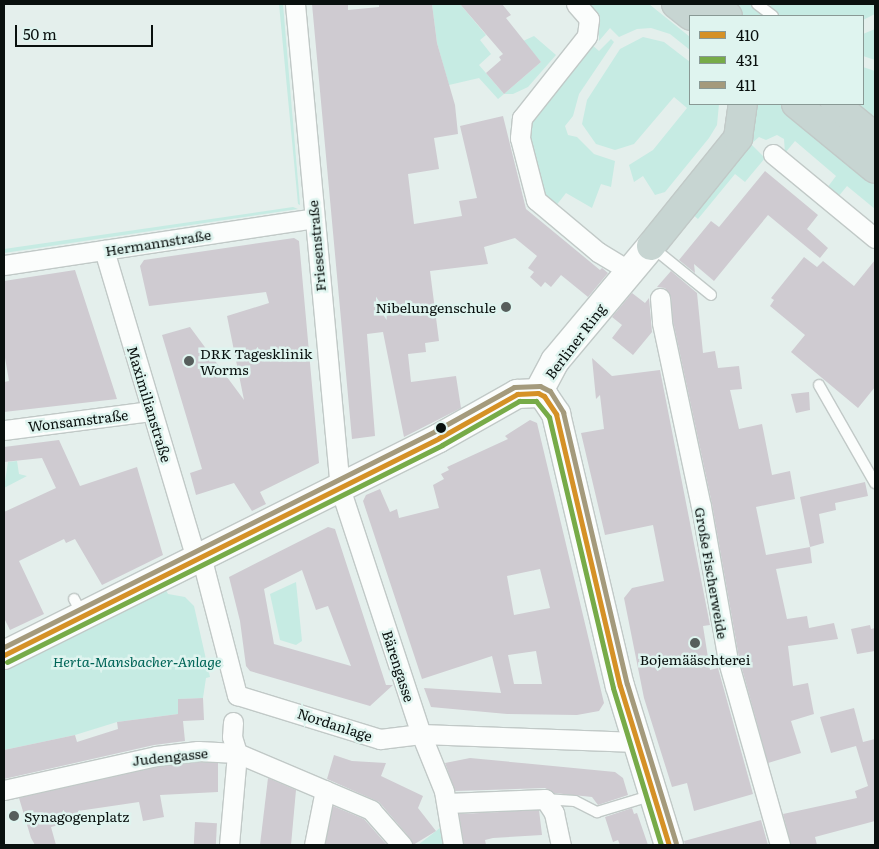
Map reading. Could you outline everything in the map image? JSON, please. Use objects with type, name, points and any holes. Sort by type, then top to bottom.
[{"type":"highway","points":[[692,11],[721,15]]},
{"type":"highway","points":[[651,246],[738,138],[743,105]]},
{"type":"highway","points":[[797,105],[875,168]]},
{"type":"highway","points":[[836,105],[875,137]]},
{"type":"main road","name":"Berliner Ring","points":[[4,655],[78,607],[199,557],[470,422],[518,394],[538,393],[555,361],[651,246]]},
{"type":"main road","points":[[538,393],[544,396],[556,414],[620,686],[669,845]]},
{"type":"street","name":"Friesenstraße","points":[[295,4],[313,218],[340,488]]},
{"type":"street","points":[[579,6],[589,19],[587,36],[526,110],[519,131],[536,200],[598,252],[630,270]]},
{"type":"street","points":[[773,154],[875,238]]},
{"type":"street","name":"Hermannstraße","points":[[4,265],[313,218]]},
{"type":"street","name":"Maximilianstraße","points":[[104,250],[152,411],[199,557]]},
{"type":"street","name":"Große Fischerweide","points":[[660,298],[662,323],[701,506],[728,661],[780,845]]},
{"type":"street","name":"Wonsamstraße","points":[[4,430],[152,411]]},
{"type":"street","name":"Bärengasse","points":[[340,488],[421,734],[448,803],[453,845]]},
{"type":"street","points":[[199,557],[237,695],[232,738],[236,753],[229,845]]},
{"type":"street","name":"Nordanlage","points":[[237,695],[380,739],[421,734],[637,742]]},
{"type":"street","name":"Judengasse","points":[[4,790],[140,758],[198,750],[236,753],[371,810],[402,845]]},
{"type":"street","points":[[314,845],[325,790]]},
{"type":"street","points":[[448,803],[545,799],[554,813],[561,845]]},
{"type":"lane","points":[[757,4],[772,15]]},
{"type":"lane","points":[[651,246],[711,295]]},
{"type":"lane","points":[[819,385],[875,480]]},
{"type":"lane","points":[[545,799],[575,801],[597,812],[653,795]]},
{"type":"green space","points":[[279,4],[283,4],[300,205],[298,204]]},
{"type":"green space","points":[[432,4],[460,4],[486,35],[480,40],[491,54],[479,65],[504,94],[498,99],[479,78],[449,85],[437,43]]},
{"type":"green space","points":[[590,4],[649,4],[689,36],[689,49],[670,34],[651,28],[637,29],[619,37],[610,28],[599,41],[598,20]]},
{"type":"green space","points":[[727,4],[750,4],[764,15],[742,15]]},
{"type":"green space","points":[[772,4],[875,4],[875,14],[864,20],[864,15],[780,15],[769,7]]},
{"type":"green space","points":[[875,29],[875,60],[864,56],[864,34]]},
{"type":"green space","points":[[534,36],[556,55],[528,87],[513,94],[504,94],[541,62],[523,41]]},
{"type":"green space","points":[[643,37],[664,42],[689,61],[689,105],[719,105],[717,125],[709,138],[665,192],[655,195],[643,176],[634,182],[629,165],[653,150],[687,108],[674,97],[634,144],[615,150],[596,144],[582,124],[587,100],[620,49]]},
{"type":"green space","points":[[611,39],[614,42],[579,94],[573,116],[565,126],[568,135],[577,137],[594,154],[615,161],[611,187],[601,184],[592,208],[566,193],[555,207],[544,197],[528,131],[532,118],[591,44],[599,51]]},
{"type":"green space","points":[[864,67],[875,71],[875,126],[850,105],[864,105]]},
{"type":"green space","points":[[748,105],[789,105],[875,175],[875,209],[847,186],[838,197],[827,188],[836,176],[795,141],[785,153],[784,139],[777,135],[766,140],[759,137],[751,144],[765,158],[745,182],[735,174],[698,219],[687,210]]},
{"type":"green space","points":[[293,207],[298,209],[4,253],[4,249]]},
{"type":"green space","points":[[17,461],[19,474],[27,476],[4,488],[8,462]]},
{"type":"green space","points":[[296,582],[302,641],[296,645],[280,640],[270,594]]},
{"type":"green space","name":"Herta-Mansbacher-Anlage","points":[[165,588],[168,594],[185,597],[194,606],[210,677],[206,678],[203,698],[178,699],[178,714],[117,722],[75,735],[4,750],[4,671],[25,656]]},
{"type":"green space","points":[[445,824],[449,845],[418,845]]},
{"type":"building","points":[[312,4],[348,4],[348,10],[379,7],[379,4],[432,4],[437,43],[455,105],[458,134],[434,138],[439,169],[408,174],[414,224],[462,216],[459,201],[477,198],[460,126],[503,116],[526,209],[600,270],[602,268],[608,273],[588,297],[561,275],[551,287],[545,282],[541,287],[530,277],[534,272],[528,268],[537,256],[515,238],[484,247],[488,264],[430,271],[439,341],[425,343],[426,352],[408,354],[411,382],[456,376],[461,408],[404,437],[383,332],[367,334],[375,436],[352,439]]},
{"type":"building","points":[[460,4],[502,4],[511,15],[506,18],[541,62],[504,94],[486,73],[501,60],[499,57],[503,54]]},
{"type":"building","points":[[765,171],[818,215],[807,229],[828,248],[820,258],[768,215],[714,281],[694,264],[695,273],[679,260],[711,221],[719,227]]},
{"type":"building","points":[[294,238],[299,241],[319,463],[260,492],[266,504],[252,511],[234,483],[196,495],[190,473],[202,469],[162,335],[190,327],[244,400],[227,316],[269,303],[266,292],[149,306],[140,266],[144,260]]},
{"type":"building","points":[[804,257],[817,267],[823,261],[854,286],[875,260],[875,387],[858,408],[791,352],[805,335],[770,306],[774,300],[771,298]]},
{"type":"building","points":[[75,270],[117,399],[4,412],[4,382],[9,381],[4,352],[4,281]]},
{"type":"building","points":[[671,271],[697,293],[703,353],[715,351],[718,368],[739,366],[742,389],[730,390],[739,429],[762,424],[772,475],[790,471],[795,499],[756,507],[766,555],[810,547],[812,563],[776,569],[787,619],[807,616],[809,628],[834,623],[838,639],[788,646],[793,686],[808,683],[814,714],[791,721],[801,753],[768,763],[739,658],[712,504],[673,321],[671,297],[665,288],[657,287]]},
{"type":"building","points":[[632,293],[645,303],[649,298],[652,332],[633,355],[612,338],[622,325],[612,317]]},
{"type":"building","points":[[592,358],[612,376],[660,370],[710,625],[703,626],[710,670],[718,668],[753,794],[694,811],[687,783],[672,787],[644,698],[624,598],[632,588],[664,581],[653,525],[605,535],[581,433],[604,429],[600,395],[596,399]]},
{"type":"building","points":[[809,392],[810,410],[796,413],[791,394]]},
{"type":"building","points":[[530,420],[537,423],[604,703],[599,711],[577,715],[507,714],[431,707],[424,688],[501,693],[492,656],[422,679],[363,501],[366,495],[380,489],[390,512],[397,509],[399,518],[439,508],[433,485],[444,479],[441,474],[449,470],[447,467],[508,439],[505,436]],"holes":[[[540,569],[550,608],[514,615],[507,576]],[[536,651],[542,684],[514,684],[508,655]]]},
{"type":"building","points":[[59,440],[80,486],[137,467],[163,555],[102,585],[75,539],[66,543],[64,539],[19,561],[44,614],[10,630],[4,618],[4,512],[56,488],[42,458],[4,462],[4,447]]},
{"type":"building","points":[[865,482],[868,496],[835,503],[836,510],[819,514],[824,543],[810,547],[800,497]]},
{"type":"building","points":[[328,527],[335,529],[386,685],[393,685],[370,706],[250,671],[246,666],[240,621],[229,577]],"holes":[[[302,570],[316,610],[328,606],[351,666],[274,644],[264,589]]]},
{"type":"building","points":[[870,625],[871,629],[875,628],[875,651],[857,654],[851,629]]},
{"type":"building","points":[[203,698],[204,720],[183,721],[185,741],[154,745],[4,779],[4,750],[75,735],[77,742],[118,729],[117,722],[178,714],[178,699]]},
{"type":"building","points":[[854,708],[863,742],[875,739],[875,821],[815,837],[817,845],[791,845],[783,814],[857,798],[855,791],[868,786],[856,746],[831,753],[820,717]]},
{"type":"building","points":[[334,755],[352,761],[386,763],[381,776],[423,796],[418,808],[436,831],[413,845],[410,838],[379,802],[327,779]]},
{"type":"building","points":[[470,758],[615,772],[623,778],[628,795],[598,805],[592,797],[554,793],[545,788],[455,791],[445,763]]},
{"type":"building","points":[[198,762],[218,763],[218,792],[160,795],[164,817],[143,821],[139,802],[78,811],[79,820],[51,827],[56,845],[35,845],[31,838],[19,798],[158,767]]},
{"type":"building","points":[[268,778],[296,790],[291,845],[260,845]]},
{"type":"building","points":[[333,806],[364,819],[387,845],[325,845]]},
{"type":"building","points":[[632,808],[634,814],[637,813],[648,845],[620,845],[618,840],[613,842],[605,817]]},
{"type":"building","points":[[539,810],[542,835],[493,838],[485,840],[486,845],[464,845],[459,814]]},
{"type":"building","points":[[761,820],[768,845],[685,845],[684,841]]},
{"type":"building","points":[[195,822],[217,823],[216,845],[194,845]]},
{"type":"transit line","name":"411","points":[[4,647],[435,431],[514,387],[540,386],[550,391],[563,412],[627,684],[676,843]]},
{"type":"transit line","name":"410","points":[[4,655],[439,438],[517,394],[538,393],[544,396],[556,414],[620,686],[669,845]]},
{"type":"transit line","name":"431","points":[[7,662],[442,445],[519,401],[536,401],[549,417],[613,688],[661,845]]},
{"type":"place","name":"Nibelungenschule","points":[[506,307]]},
{"type":"place","name":"DRK Tagesklinik Worms","points":[[189,361]]},
{"type":"place","name":"Bojemääschterei","points":[[695,643]]},
{"type":"place","name":"Synagogenplatz","points":[[14,816]]}]
